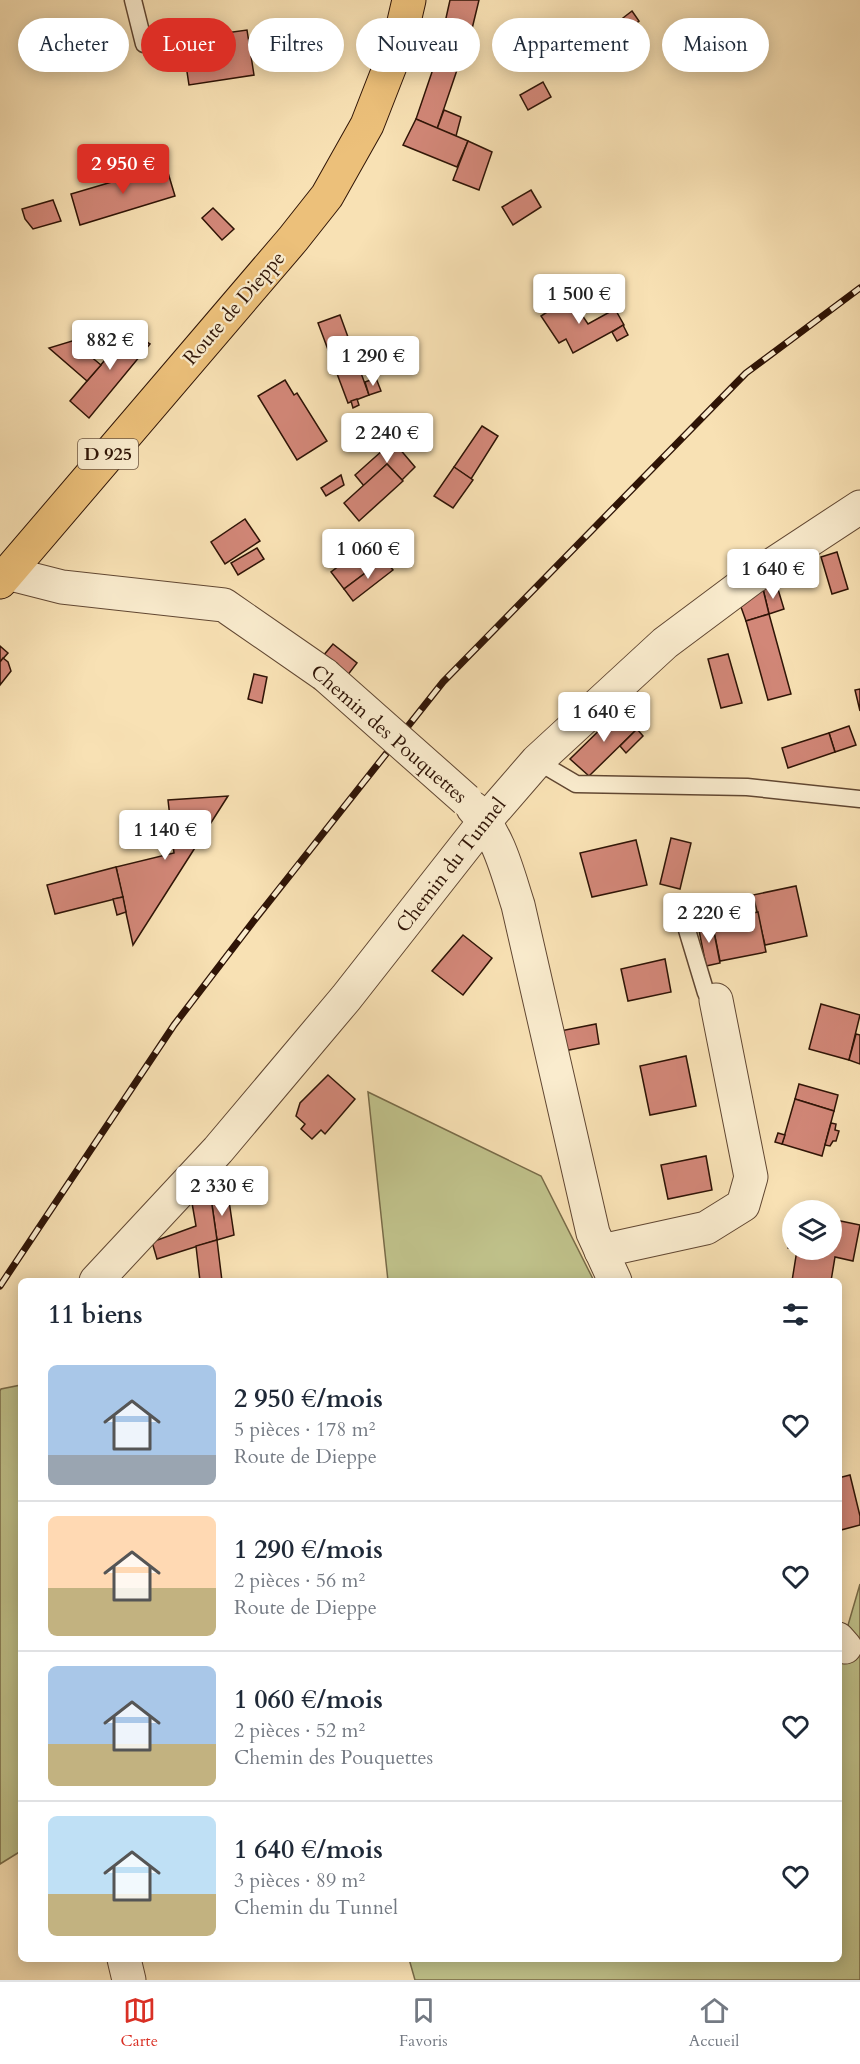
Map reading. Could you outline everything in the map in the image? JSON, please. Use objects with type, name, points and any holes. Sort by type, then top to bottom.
[{"type":"main road","name":"Route de Dieppe","points":[[4,577],[293,239],[327,196],[367,125],[399,43],[409,0]]},
{"type":"street","name":"Chemin du Tunnel","points":[[99,1278],[240,1123],[346,998],[476,810],[537,761],[665,643],[752,578],[860,507]]},
{"type":"street","name":"Chemin des Pouquettes","points":[[4,577],[62,587],[224,605],[326,675],[476,810],[504,860],[518,905],[593,1233],[614,1278]]},
{"type":"street","points":[[602,1251],[706,1228],[743,1204],[751,1176],[716,1000]]},
{"type":"street","points":[[125,1962],[129,1980]]},
{"type":"lane","points":[[134,0],[141,31]]},
{"type":"lane","points":[[537,761],[576,784],[747,787],[860,799]]},
{"type":"lane","points":[[681,910],[706,993],[716,1000]]},
{"type":"green space","points":[[368,1092],[541,1176],[592,1278],[388,1278]]},
{"type":"green space","points":[[18,1386],[18,1853],[0,1864],[0,1391]]},
{"type":"green space","points":[[860,1584],[860,1980],[415,1980],[410,1962],[842,1962],[842,1646]]},
{"type":"building","points":[[450,0],[479,0],[475,18],[446,18]]},
{"type":"building","points":[[632,11],[637,18],[623,18]]},
{"type":"building","points":[[247,30],[248,72],[254,72],[254,75],[189,85],[187,72],[236,72],[236,32]]},
{"type":"building","points":[[432,72],[456,72],[437,129],[416,119]]},
{"type":"building","points":[[543,82],[551,97],[528,110],[520,95]]},
{"type":"building","points":[[444,110],[461,117],[456,136],[437,129]]},
{"type":"building","points":[[416,119],[468,141],[457,167],[403,145]]},
{"type":"building","points":[[468,141],[492,152],[479,190],[453,180]]},
{"type":"building","points":[[166,157],[168,165],[152,170],[150,161]]},
{"type":"building","points":[[166,166],[175,196],[80,225],[71,194]]},
{"type":"building","points":[[531,190],[541,207],[513,225],[502,207]]},
{"type":"building","points":[[53,200],[61,221],[33,229],[25,219],[22,209]]},
{"type":"building","points":[[213,208],[234,229],[222,240],[202,218]]},
{"type":"building","points":[[570,297],[588,324],[615,309],[624,325],[573,353],[566,339],[559,343],[541,316]]},
{"type":"building","points":[[340,315],[369,395],[348,403],[318,323]]},
{"type":"building","points":[[623,325],[628,335],[617,341],[612,332]]},
{"type":"building","points":[[130,331],[150,344],[89,418],[70,401],[116,347],[101,335]]},
{"type":"building","points":[[72,341],[101,365],[87,381],[49,348]]},
{"type":"building","points":[[376,378],[381,391],[369,395],[365,382]]},
{"type":"building","points":[[285,380],[294,395],[297,393],[327,441],[297,460],[258,396]]},
{"type":"building","points":[[357,399],[359,405],[353,408],[351,401]]},
{"type":"building","points":[[482,426],[498,436],[471,479],[454,467]]},
{"type":"building","points":[[393,441],[415,467],[402,480],[387,464],[364,486],[355,475]]},
{"type":"building","points":[[387,464],[403,481],[359,521],[344,503]]},
{"type":"building","points":[[454,467],[473,480],[453,508],[434,496]]},
{"type":"building","points":[[341,475],[344,485],[326,496],[321,488]]},
{"type":"building","points":[[245,519],[260,541],[225,564],[211,542]]},
{"type":"building","points":[[368,544],[381,561],[344,589],[331,572]]},
{"type":"building","points":[[257,548],[264,559],[238,575],[231,563]]},
{"type":"building","points":[[837,552],[848,589],[832,594],[821,557]]},
{"type":"building","points":[[384,559],[393,570],[353,601],[344,589]]},
{"type":"building","points":[[777,586],[784,609],[769,614],[763,589]]},
{"type":"building","points":[[763,589],[769,614],[746,621],[741,607]]},
{"type":"building","points":[[769,614],[791,694],[768,700],[746,621]]},
{"type":"building","points":[[333,644],[357,663],[347,676],[323,656]]},
{"type":"building","points":[[0,646],[8,653],[0,662]]},
{"type":"building","points":[[728,654],[742,703],[721,708],[708,659]]},
{"type":"building","points":[[3,658],[8,662],[11,671],[0,685],[0,662]]},
{"type":"building","points":[[254,674],[267,677],[262,703],[248,699]]},
{"type":"building","points":[[860,689],[860,711],[855,690]]},
{"type":"building","points":[[620,710],[637,729],[589,776],[570,759]]},
{"type":"building","points":[[849,726],[856,745],[835,752],[829,733]]},
{"type":"building","points":[[637,729],[643,736],[626,753],[620,746]]},
{"type":"building","points":[[829,733],[835,752],[788,768],[782,748]]},
{"type":"building","points":[[228,796],[133,945],[116,867],[174,853],[168,800]]},
{"type":"building","points":[[671,838],[691,843],[680,889],[660,884]]},
{"type":"building","points":[[636,840],[647,885],[592,897],[580,853]]},
{"type":"building","points":[[116,867],[123,897],[55,914],[47,885]]},
{"type":"building","points":[[796,886],[807,936],[765,945],[753,895]]},
{"type":"building","points":[[123,897],[126,912],[117,915],[113,899]]},
{"type":"building","points":[[758,912],[766,952],[720,961],[712,922]]},
{"type":"building","points":[[712,922],[720,963],[706,966],[698,925]]},
{"type":"building","points":[[463,935],[492,958],[463,995],[432,971]]},
{"type":"building","points":[[665,959],[671,992],[628,1001],[621,969]]},
{"type":"building","points":[[821,1004],[860,1015],[849,1060],[809,1049]]},
{"type":"building","points":[[596,1024],[599,1044],[559,1052],[555,1032]]},
{"type":"building","points":[[856,1034],[860,1035],[860,1064],[849,1060]]},
{"type":"building","points":[[686,1056],[696,1106],[650,1115],[640,1066]]},
{"type":"building","points":[[328,1075],[355,1099],[325,1134],[321,1130],[312,1139],[301,1129],[305,1124],[296,1116],[300,1103]]},
{"type":"building","points":[[799,1084],[838,1095],[834,1111],[795,1099]]},
{"type":"building","points":[[795,1099],[834,1111],[822,1156],[782,1144]]},
{"type":"building","points":[[831,1123],[836,1124],[835,1130],[839,1131],[836,1141],[833,1141],[830,1146],[825,1145]]},
{"type":"building","points":[[778,1133],[785,1135],[782,1144],[775,1142]]},
{"type":"building","points":[[706,1156],[712,1190],[668,1199],[661,1165]]},
{"type":"building","points":[[228,1194],[234,1235],[217,1240],[211,1198]]},
{"type":"building","points":[[211,1198],[217,1240],[157,1259],[152,1242],[196,1226],[192,1203]]},
{"type":"building","points":[[842,1221],[860,1225],[853,1261],[842,1259]]},
{"type":"building","points":[[217,1240],[222,1278],[200,1278],[196,1246]]},
{"type":"building","points":[[795,1260],[834,1260],[832,1278],[792,1278]]},
{"type":"building","points":[[850,1475],[860,1525],[842,1530],[842,1477]]},
{"type":"railway","points":[[0,1286],[174,1025],[443,682],[746,373],[860,288]]}]
